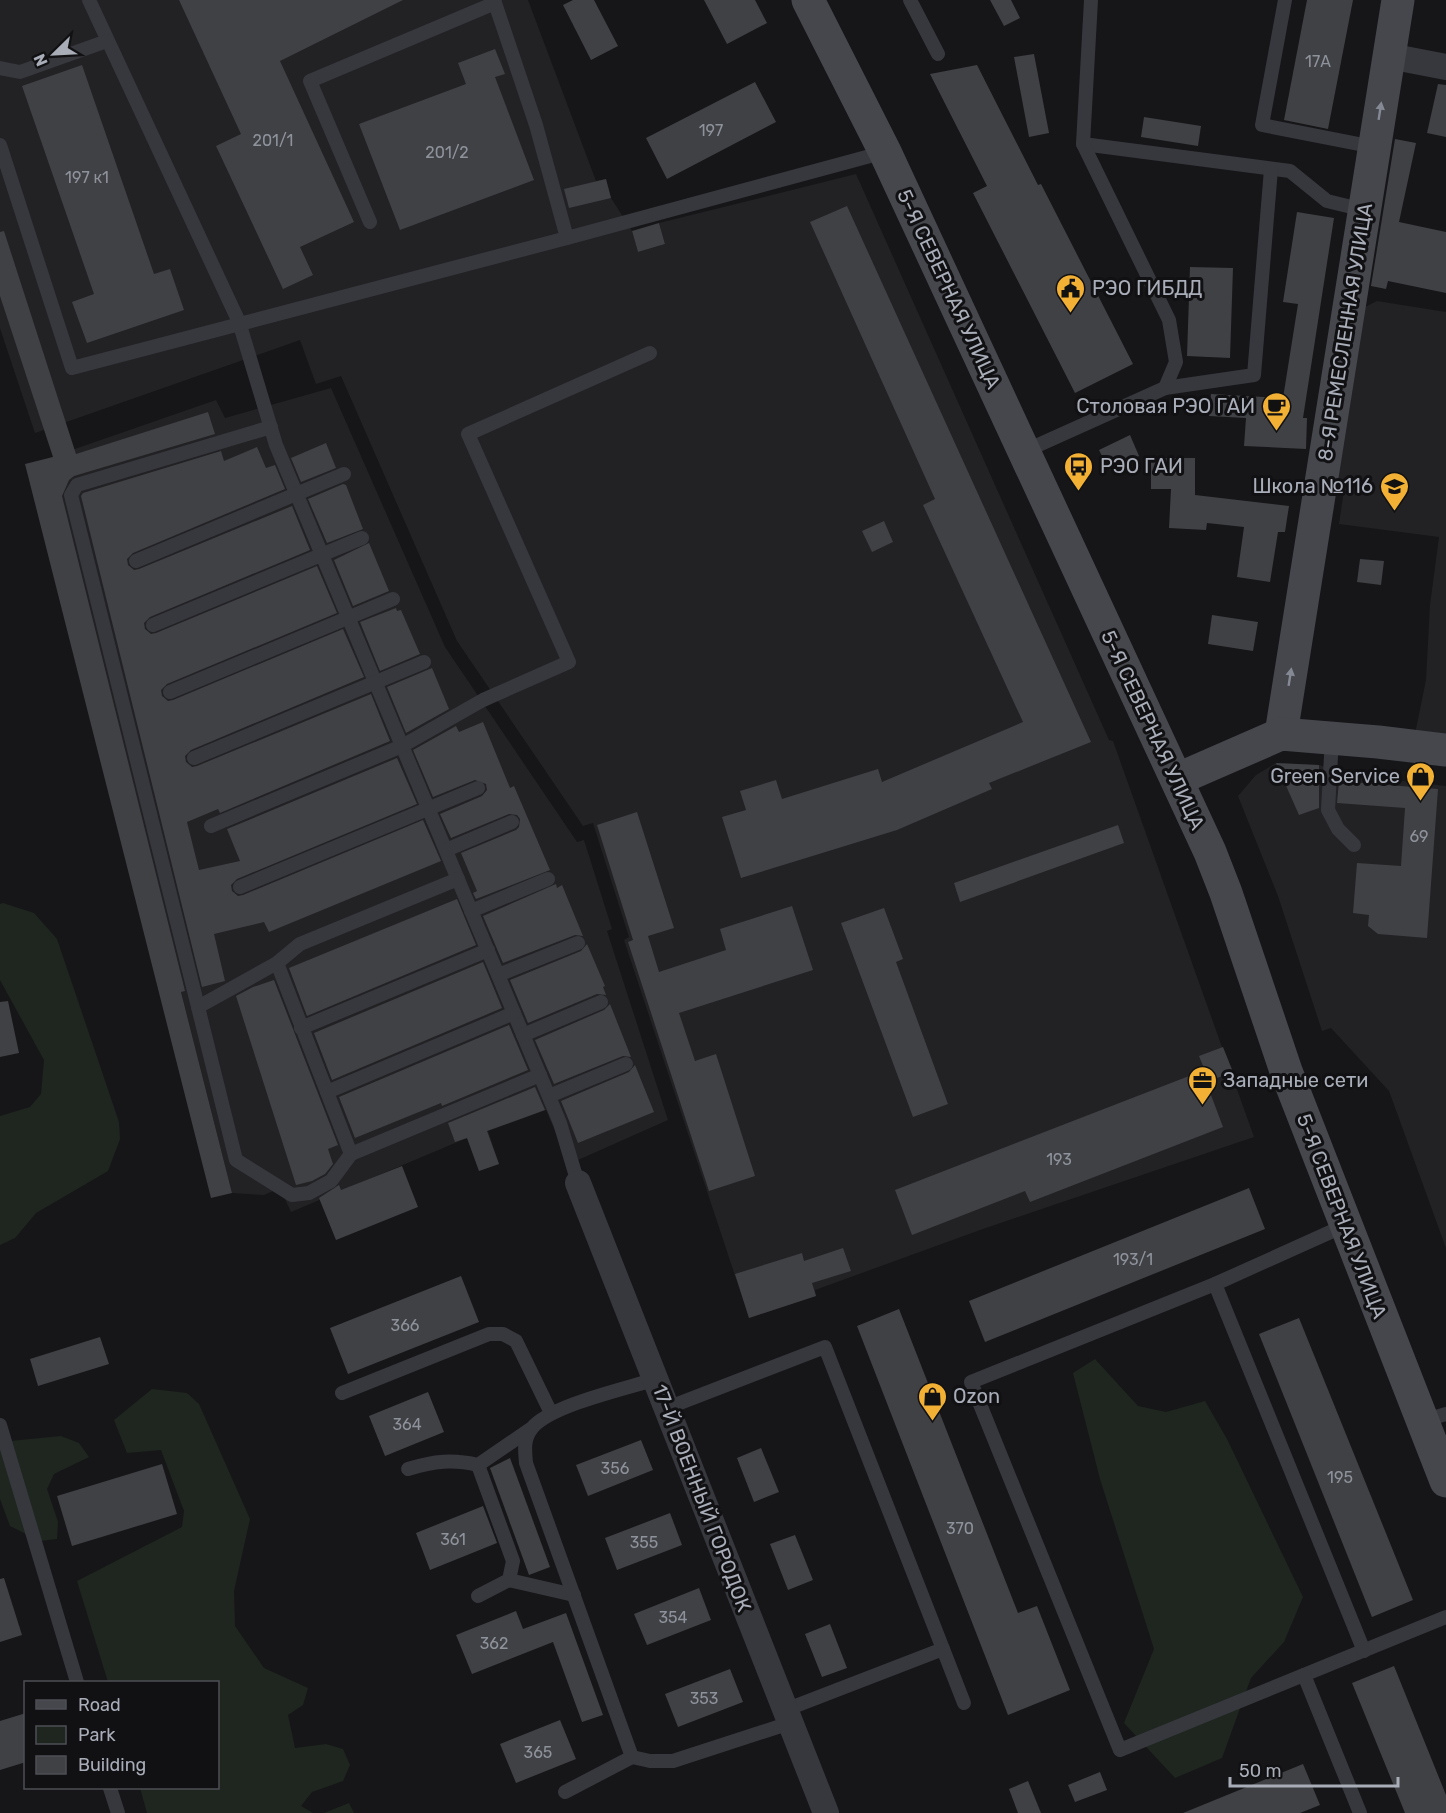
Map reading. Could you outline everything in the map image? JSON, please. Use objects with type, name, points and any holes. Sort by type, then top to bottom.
[{"type":"main road","name":"5-Я СЕВЕРНАЯ УЛИЦА","points":[[808,0],[885,152],[1178,779],[1226,893],[1286,1071],[1346,1225],[1434,1418],[1446,1481]]},
{"type":"main road","name":"8-Я РЕМЕСЛЕННАЯ УЛИЦА","points":[[1281,734],[1398,0]]},
{"type":"main road","points":[[1178,779],[1281,734],[1446,750]]},
{"type":"street","points":[[1389,56],[1446,67]]},
{"type":"street","name":"17-Й ВОЕННЫЙ ГОРОДОК","points":[[579,1183],[826,1813]]},
{"type":"lane","points":[[89,0],[239,322],[271,427],[297,494],[549,1096],[579,1183]]},
{"type":"lane","points":[[910,0],[938,54]]},
{"type":"lane","points":[[1091,0],[1083,144],[1169,320],[1176,362],[1165,388]]},
{"type":"lane","points":[[1285,0],[1262,125],[1374,147]]},
{"type":"lane","points":[[370,222],[310,81],[495,2],[536,124],[567,238]]},
{"type":"lane","points":[[0,68],[20,72],[107,41]]},
{"type":"lane","points":[[1083,144],[1290,171],[1327,201],[1364,210]]},
{"type":"lane","points":[[0,145],[72,368],[885,152]]},
{"type":"lane","points":[[1024,451],[1165,388],[1254,375],[1271,169]]},
{"type":"lane","points":[[211,826],[402,746],[483,700],[568,662],[468,434],[650,353]]},
{"type":"lane","points":[[271,427],[77,485],[71,495],[236,1160],[292,1195],[309,1193],[331,1181],[351,1154],[540,1075]]},
{"type":"lane","points":[[136,561],[344,474]]},
{"type":"lane","points":[[153,625],[362,538]]},
{"type":"lane","points":[[171,692],[393,599]]},
{"type":"lane","points":[[194,758],[424,662]]},
{"type":"lane","points":[[1332,738],[1328,810],[1338,829],[1354,844]]},
{"type":"lane","points":[[240,887],[478,788]]},
{"type":"lane","points":[[446,850],[512,822]]},
{"type":"lane","points":[[198,1007],[277,963],[300,944],[458,879]]},
{"type":"lane","points":[[471,911],[548,879]]},
{"type":"lane","points":[[498,975],[578,943]]},
{"type":"lane","points":[[301,1028],[488,950]]},
{"type":"lane","points":[[277,963],[351,1154]]},
{"type":"lane","points":[[523,1035],[601,1002]]},
{"type":"lane","points":[[327,1092],[514,1013]]},
{"type":"lane","points":[[549,1096],[626,1064]]},
{"type":"lane","points":[[1346,1225],[1215,1284],[971,1382],[1120,1749],[1446,1617]]},
{"type":"lane","points":[[1215,1284],[1364,1651]]},
{"type":"lane","points":[[342,1393],[489,1334],[503,1334],[516,1341],[550,1413]]},
{"type":"lane","points":[[667,1408],[825,1347],[964,1703]]},
{"type":"lane","points":[[408,1468],[432,1462],[456,1460],[478,1465],[531,1429],[550,1413],[656,1380]]},
{"type":"lane","points":[[0,1425],[76,1681]]},
{"type":"lane","points":[[531,1429],[524,1445],[526,1463],[632,1757]]},
{"type":"lane","points":[[478,1465],[513,1561],[508,1580],[502,1586],[478,1596]]},
{"type":"lane","points":[[508,1580],[574,1595]]},
{"type":"lane","points":[[565,1792],[632,1757],[650,1761],[674,1761],[788,1716],[943,1648]]},
{"type":"lane","points":[[1304,1675],[1360,1813]]},
{"type":"lane","points":[[110,1789],[118,1813]]},
{"type":"shaded area","points":[[0,0],[528,0],[596,181],[606,179],[611,198],[632,231],[638,252],[665,244],[659,223],[856,174],[1109,740],[1113,741],[1254,1137],[980,1230],[815,1290],[816,1296],[749,1318],[624,940],[629,937],[593,823],[583,826],[457,641],[341,376],[316,384],[300,340],[35,433],[0,328]]},
{"type":"shaded area","name":"Школа №116","points":[[1377,301],[1446,312],[1446,737],[1415,734],[1426,680],[1430,605],[1439,537],[1339,524],[1343,497],[1334,478],[1363,308]]},
{"type":"shaded area","points":[[331,388],[445,647],[577,842],[584,840],[612,929],[607,931],[668,1120],[569,1164],[546,1110],[488,1131],[499,1164],[479,1171],[467,1138],[291,1212],[280,1188],[264,1195],[232,1193],[46,459],[216,400],[225,418]]},
{"type":"shaded area","points":[[1276,763],[1319,765],[1359,776],[1446,786],[1446,1248],[1389,1091],[1331,1028],[1322,1031],[1278,896],[1238,796],[1256,775]]},
{"type":"green space","points":[[0,904],[34,913],[57,939],[119,1122],[120,1139],[108,1171],[36,1213],[15,1238],[0,1245],[0,1116],[30,1107],[41,1094],[44,1060],[0,980]]},
{"type":"green space","points":[[1095,1359],[1138,1406],[1166,1412],[1205,1401],[1227,1439],[1303,1597],[1284,1642],[1251,1678],[1222,1758],[1175,1778],[1124,1723],[1154,1649],[1100,1479],[1073,1373]]},
{"type":"green space","points":[[152,1389],[187,1393],[199,1404],[250,1519],[234,1591],[235,1626],[264,1668],[308,1688],[303,1705],[288,1715],[295,1748],[326,1744],[343,1749],[350,1765],[343,1781],[312,1792],[301,1806],[313,1813],[147,1813],[140,1789],[219,1789],[219,1681],[108,1681],[77,1581],[182,1527],[184,1511],[161,1450],[127,1453],[114,1420]]},
{"type":"green space","points":[[61,1436],[79,1443],[89,1457],[54,1474],[47,1489],[58,1522],[57,1539],[40,1541],[10,1526],[0,1499],[0,1442]]},
{"type":"green space","points":[[349,1803],[354,1813],[324,1813]]},
{"type":"building","points":[[179,0],[403,0],[280,61],[354,222],[300,247],[313,275],[283,289],[216,146],[241,134]]},
{"type":"building","points":[[573,0],[594,0],[618,46],[591,60],[563,5]]},
{"type":"building","points":[[704,0],[755,0],[767,23],[727,44]]},
{"type":"building","points":[[990,0],[1011,0],[1020,18],[1004,26]]},
{"type":"building","points":[[1307,0],[1353,0],[1328,129],[1284,120]]},
{"type":"building","points":[[495,49],[505,74],[495,77],[534,180],[400,230],[359,124],[466,84],[458,63]]},
{"type":"building","points":[[1034,54],[1049,133],[1029,137],[1014,57]]},
{"type":"building","points":[[82,65],[154,274],[170,269],[184,310],[87,343],[72,302],[94,294],[22,86]]},
{"type":"building","name":"РЭО ГИБДД","points":[[977,65],[1133,364],[1075,393],[973,193],[987,186],[930,74]]},
{"type":"building","points":[[755,82],[776,122],[667,179],[646,138]]},
{"type":"building","points":[[1438,84],[1446,85],[1446,137],[1427,133]]},
{"type":"building","points":[[1144,117],[1201,126],[1198,146],[1141,137]]},
{"type":"building","points":[[1395,139],[1416,143],[1399,222],[1446,232],[1446,293],[1388,281],[1386,289],[1371,286]]},
{"type":"building","points":[[606,179],[611,198],[569,208],[564,189]]},
{"type":"building","points":[[847,206],[1091,742],[989,783],[992,789],[897,830],[741,878],[722,817],[746,810],[740,791],[776,780],[782,799],[878,769],[882,782],[1023,722],[923,505],[935,499],[810,222]]},
{"type":"building","points":[[1297,212],[1334,218],[1303,418],[1307,418],[1306,449],[1244,446],[1246,418],[1209,416],[1211,394],[1283,398],[1298,304],[1283,302]]},
{"type":"building","points":[[659,223],[665,244],[638,252],[632,231]]},
{"type":"building","points":[[4,231],[76,454],[208,412],[215,434],[74,476],[69,480],[62,496],[185,991],[181,992],[232,1193],[211,1198],[25,464],[53,457],[0,296],[0,232]]},
{"type":"building","points":[[1190,267],[1233,268],[1230,358],[1187,356]]},
{"type":"building","points":[[1130,435],[1139,456],[1109,470],[1099,450]]},
{"type":"building","points":[[326,443],[336,468],[301,482],[291,458]]},
{"type":"building","points":[[257,447],[266,468],[275,465],[285,489],[133,553],[127,559],[128,565],[134,570],[139,569],[292,506],[310,550],[150,617],[144,623],[145,629],[151,634],[156,633],[317,566],[337,613],[167,684],[161,690],[162,696],[168,701],[173,700],[343,629],[364,677],[191,750],[185,756],[186,762],[192,767],[197,766],[371,694],[390,741],[220,813],[218,809],[187,822],[199,870],[240,861],[227,829],[397,758],[417,804],[237,879],[231,885],[232,891],[238,896],[243,895],[423,820],[441,861],[269,932],[264,922],[214,934],[225,981],[202,987],[81,496],[83,493],[221,451],[224,461]]},
{"type":"building","points":[[1151,458],[1195,458],[1195,495],[1289,506],[1285,532],[1278,532],[1270,582],[1237,577],[1244,527],[1207,523],[1206,530],[1169,528],[1171,489],[1151,489]]},
{"type":"building","points":[[343,484],[346,485],[363,529],[327,543],[308,499]]},
{"type":"building","points":[[884,521],[893,542],[872,552],[862,531]]},
{"type":"building","points":[[369,543],[389,591],[353,606],[334,560]]},
{"type":"building","points":[[1360,559],[1384,561],[1381,585],[1357,582]]},
{"type":"building","points":[[396,608],[397,611],[401,610],[420,654],[380,671],[360,622]]},
{"type":"building","points":[[1212,615],[1258,622],[1253,651],[1208,644]]},
{"type":"building","points":[[432,668],[449,709],[406,733],[387,687]]},
{"type":"building","points":[[483,722],[510,788],[514,786],[550,870],[476,899],[473,893],[477,891],[461,853],[516,830],[520,819],[517,815],[509,814],[451,838],[440,814],[482,796],[487,790],[486,784],[475,780],[433,797],[413,750],[456,726],[459,732]]},
{"type":"building","points":[[1276,763],[1319,765],[1319,808],[1299,815]]},
{"type":"building","points":[[1339,781],[1438,789],[1427,938],[1378,934],[1368,926],[1369,915],[1353,913],[1357,863],[1401,866],[1405,808],[1337,803]]},
{"type":"building","points":[[637,812],[674,928],[648,936],[659,972],[726,950],[720,929],[792,906],[813,970],[679,1013],[695,1061],[716,1054],[755,1176],[709,1191],[628,942],[633,940],[597,825]]},
{"type":"building","points":[[1118,825],[1124,843],[960,902],[954,883]]},
{"type":"building","points":[[556,884],[557,888],[562,885],[583,936],[575,935],[503,963],[483,916]]},
{"type":"building","points":[[457,899],[476,945],[307,1016],[289,968]]},
{"type":"building","points":[[884,908],[903,959],[896,962],[948,1104],[913,1117],[841,923]]},
{"type":"building","points":[[587,944],[605,986],[603,987],[606,995],[597,994],[528,1023],[510,980],[581,951]]},
{"type":"building","points":[[483,962],[502,1008],[332,1080],[314,1033]]},
{"type":"building","points":[[274,980],[338,1145],[328,1149],[333,1164],[325,1174],[312,1181],[296,1185],[236,996]]},
{"type":"building","points":[[8,1001],[19,1053],[0,1057],[0,1002]]},
{"type":"building","points":[[610,1004],[631,1057],[623,1056],[554,1084],[535,1040],[604,1010]]},
{"type":"building","points":[[509,1025],[528,1070],[442,1106],[441,1103],[355,1138],[339,1097]]},
{"type":"building","points":[[1223,1047],[1233,1072],[1209,1081],[1199,1056]]},
{"type":"building","points":[[635,1065],[654,1112],[578,1143],[561,1101],[629,1072]]},
{"type":"building","points":[[1202,1071],[1223,1127],[1030,1202],[1025,1191],[912,1235],[895,1190]]},
{"type":"building","points":[[535,1087],[545,1110],[487,1131],[499,1164],[479,1171],[467,1138],[455,1142],[448,1123]]},
{"type":"building","points":[[402,1166],[418,1207],[336,1240],[319,1198],[339,1185],[341,1190]]},
{"type":"building","points":[[1249,1188],[1265,1229],[985,1342],[969,1301]]},
{"type":"building","points":[[843,1248],[851,1271],[812,1283],[816,1296],[749,1318],[735,1274],[802,1253],[804,1261]]},
{"type":"building","points":[[461,1276],[479,1322],[348,1374],[330,1328]]},
{"type":"building","points":[[899,1309],[1018,1613],[1037,1606],[1070,1690],[1008,1715],[857,1326]]},
{"type":"building","points":[[1299,1318],[1413,1600],[1372,1617],[1259,1334]]},
{"type":"building","points":[[100,1337],[109,1364],[38,1386],[30,1359]]},
{"type":"building","points":[[428,1392],[444,1432],[385,1456],[369,1416]]},
{"type":"building","points":[[641,1440],[653,1470],[588,1496],[576,1465]]},
{"type":"building","points":[[761,1448],[779,1492],[754,1502],[737,1458]]},
{"type":"building","points":[[510,1458],[550,1567],[529,1575],[490,1468]]},
{"type":"building","points":[[162,1464],[177,1514],[72,1546],[57,1496]]},
{"type":"building","points":[[483,1506],[497,1543],[430,1570],[416,1533]]},
{"type":"building","points":[[670,1513],[682,1545],[617,1570],[605,1538]]},
{"type":"building","points":[[795,1535],[813,1580],[788,1590],[770,1544]]},
{"type":"building","points":[[4,1578],[22,1635],[0,1642],[0,1579]]},
{"type":"building","points":[[699,1588],[711,1620],[647,1645],[634,1614]]},
{"type":"building","points":[[516,1611],[523,1629],[566,1613],[603,1715],[582,1722],[553,1642],[472,1674],[456,1635]]},
{"type":"building","points":[[830,1624],[847,1668],[822,1677],[805,1634]]},
{"type":"building","points":[[1394,1666],[1446,1795],[1446,1813],[1405,1813],[1352,1683]]},
{"type":"building","points":[[730,1669],[743,1702],[678,1727],[665,1694]]},
{"type":"building","points":[[24,1714],[24,1763],[0,1770],[0,1721]]},
{"type":"building","points":[[560,1720],[576,1759],[516,1783],[500,1744]]},
{"type":"building","points":[[1303,1764],[1320,1805],[1300,1813],[1183,1813]]},
{"type":"building","points":[[1100,1772],[1107,1790],[1075,1802],[1068,1785]]},
{"type":"building","points":[[1028,1781],[1041,1813],[1018,1813],[1009,1789]]},
{"type":"place","name":"РЭО ГИБДД","points":[[1071,314]]},
{"type":"place","name":"Столовая РЭО ГАИ","points":[[1276,432]]},
{"type":"place","name":"РЭО ГАИ","points":[[1079,492]]},
{"type":"place","name":"Школа №116","points":[[1394,512]]},
{"type":"place","name":"Green Service","points":[[1421,802]]},
{"type":"place","name":"Западные сети","points":[[1202,1106]]},
{"type":"place","name":"Ozon","points":[[932,1422]]}]
